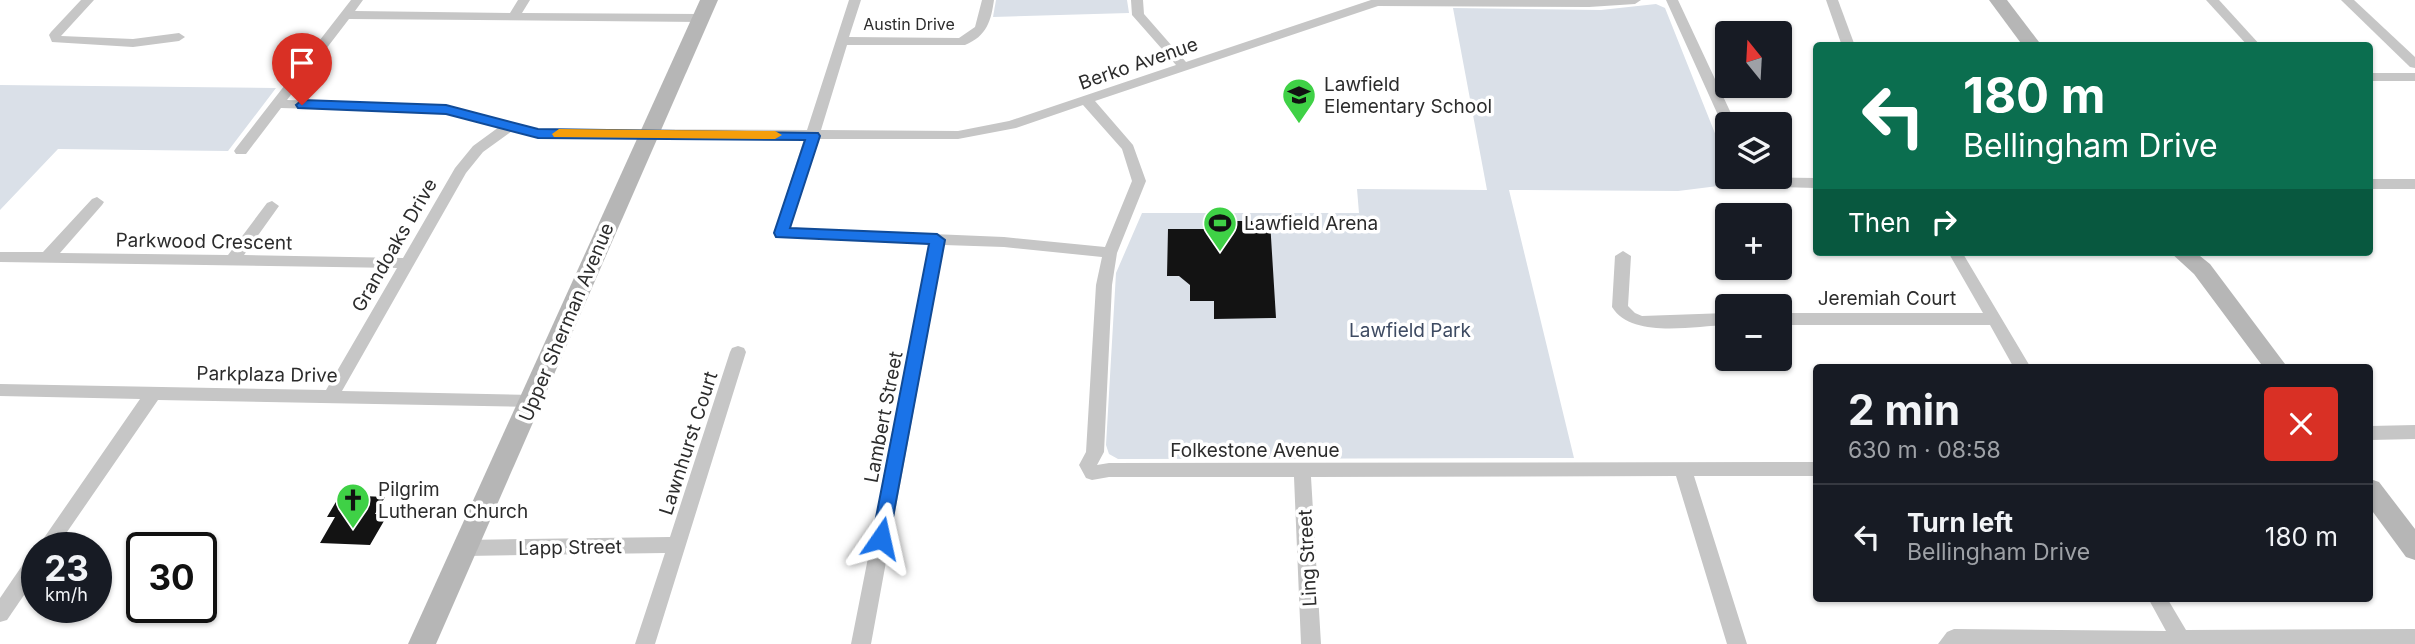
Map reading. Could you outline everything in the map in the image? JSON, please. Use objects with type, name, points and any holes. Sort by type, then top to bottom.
[{"type":"main road","name":"Upper Sherman Avenue","points":[[422,644],[533,401],[648,133],[709,0]]},
{"type":"main road","points":[[1998,0],[2030,42]]},
{"type":"main road","points":[[2200,261],[2274,364]]},
{"type":"main road","points":[[2373,493],[2415,549]]},
{"type":"street","points":[[88,0],[60,28],[55,35],[56,39],[133,43],[178,37]]},
{"type":"street","points":[[241,151],[357,0]]},
{"type":"street","points":[[513,17],[524,0]]},
{"type":"street","points":[[855,0],[781,233],[1004,242],[1110,253]]},
{"type":"street","name":"Austin Drive","points":[[842,41],[961,42],[976,37],[984,26],[988,0]]},
{"type":"street","points":[[1137,0],[1138,15],[1184,67]]},
{"type":"street","name":"Berko Avenue","points":[[278,104],[446,109],[538,133],[958,135],[1011,125],[1087,101],[1362,5],[1402,1],[1635,0]]},
{"type":"street","points":[[1672,0],[1723,112]]},
{"type":"street","points":[[1832,0],[1848,42]]},
{"type":"street","points":[[2212,0],[2251,42]]},
{"type":"street","points":[[2347,0],[2415,64]]},
{"type":"street","points":[[345,15],[701,18]]},
{"type":"street","points":[[2373,77],[2415,77]]},
{"type":"street","name":"Folkestone Avenue","points":[[1087,101],[1128,148],[1139,181],[1110,253],[1104,285],[1095,452],[1088,465],[1092,473],[1110,470],[1813,469]]},
{"type":"street","name":"Grandoaks Drive","points":[[331,396],[460,171],[478,149],[508,127]]},
{"type":"street","points":[[1792,182],[1813,183]]},
{"type":"street","points":[[2373,184],[2415,184]]},
{"type":"street","points":[[47,258],[97,202]]},
{"type":"street","points":[[232,261],[272,206]]},
{"type":"street","name":"Lambert Street","points":[[861,644],[937,240]]},
{"type":"street","points":[[1623,256],[1620,307],[1629,317],[1641,321],[1715,319]]},
{"type":"street","points":[[1957,256],[2021,364]]},
{"type":"street","name":"Parkwood Crescent","points":[[0,257],[407,263]]},
{"type":"street","name":"Jeremiah Court","points":[[1792,319],[1994,319]]},
{"type":"street","name":"Lawnhurst Court","points":[[645,644],[738,352]]},
{"type":"street","name":"Parkplaza Drive","points":[[0,390],[533,401]]},
{"type":"street","points":[[57,532],[153,394]]},
{"type":"street","points":[[2373,433],[2415,432]]},
{"type":"street","points":[[1683,470],[1737,644]]},
{"type":"street","name":"Ling Street","points":[[1302,471],[1311,644]]},
{"type":"street","name":"Lapp Street","points":[[465,548],[675,545]]},
{"type":"street","points":[[0,614],[21,583]]},
{"type":"street","points":[[2159,602],[2180,638]]},
{"type":"street","points":[[1948,644],[1954,638],[2415,638]]},
{"type":"green space","points":[[996,0],[1127,0],[1129,13],[993,17]]},
{"type":"green space","name":"Lawfield Park","points":[[1656,4],[1665,8],[1715,133],[1715,186],[1678,191],[1509,190],[1574,458],[1118,459],[1109,454],[1106,445],[1116,273],[1142,213],[1359,213],[1357,189],[1487,190],[1453,8],[1601,10]]},
{"type":"green space","points":[[0,85],[276,88],[228,151],[58,149],[0,210]]},
{"type":"building","name":"Lawfield Arena","points":[[1212,221],[1270,221],[1276,318],[1214,319],[1214,301],[1190,301],[1190,285],[1179,276],[1167,276],[1168,229],[1212,229]]},
{"type":"building","name":"Pilgrim Lutheran Church","points":[[340,495],[385,497],[375,514],[388,514],[370,545],[320,543],[335,517],[327,517]]},
{"type":"slow traffic","points":[[559,134],[775,135]]},
{"type":"place","name":"Lawfield Elementary School","points":[[1299,125]]},
{"type":"place","name":"Lawfield Arena","points":[[1220,253]]},
{"type":"place","name":"Pilgrim Lutheran Church","points":[[353,530]]},
{"type":"route","points":[[302,105],[446,109],[538,133],[813,136],[781,233],[937,240],[881,538]]}]
